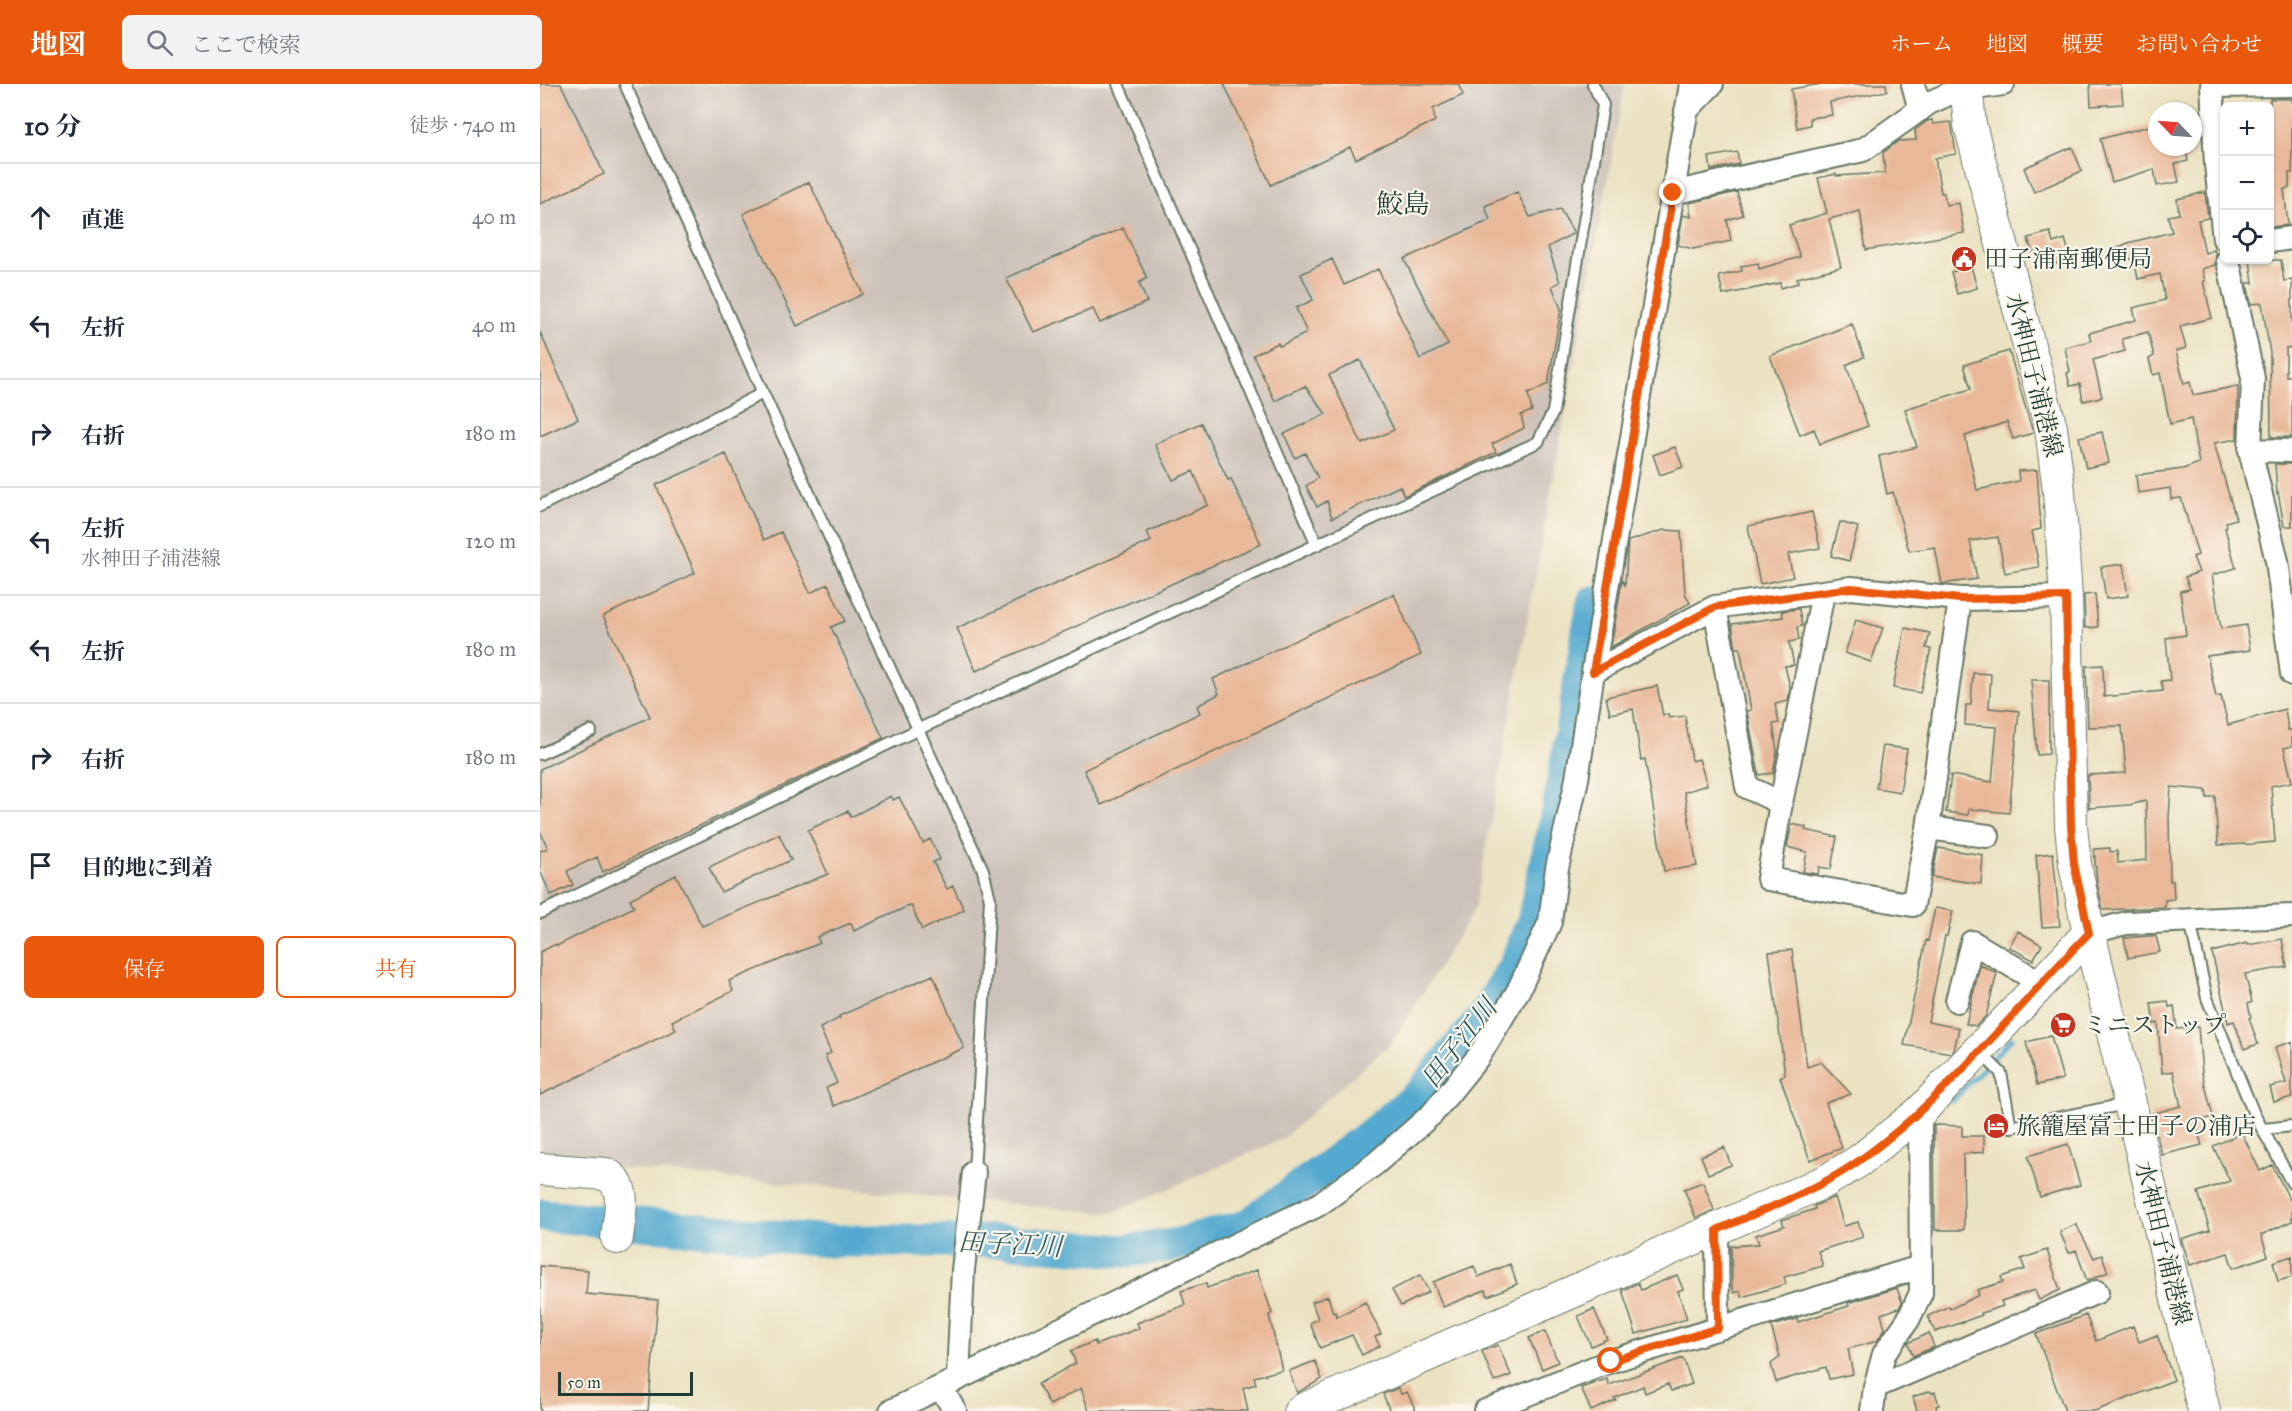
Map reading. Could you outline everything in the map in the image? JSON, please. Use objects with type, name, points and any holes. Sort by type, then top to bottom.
[{"type":"main road","name":"水神田子浦港線","points":[[1966,86],[1970,125],[2051,428],[2059,491],[2066,597],[2071,826],[2074,864],[2204,1411]]},
{"type":"main road","points":[[1300,1411],[1826,1181],[1859,1161],[1986,1058],[2041,983],[2089,933]]},
{"type":"main road","points":[[540,1169],[606,1174],[614,1178],[622,1190],[617,1238]]},
{"type":"street","points":[[891,1411],[1318,1205],[1375,1164],[1432,1114],[1479,1056],[1518,991],[1551,922],[1557,868],[1577,779],[1691,84]]},
{"type":"street","points":[[1686,111],[1712,84]]},
{"type":"street","points":[[1913,84],[1920,110]]},
{"type":"street","points":[[1673,193],[1863,150],[1920,110],[1955,91],[1966,86],[2003,84]]},
{"type":"street","points":[[2221,210],[2216,164],[2213,85],[2292,85]]},
{"type":"street","points":[[2274,240],[2292,238]]},
{"type":"street","points":[[2229,264],[2253,378],[2250,450],[2284,560],[2292,674]]},
{"type":"street","points":[[2250,450],[2292,451]]},
{"type":"street","points":[[1593,672],[1715,607],[1851,588],[1960,599],[2066,597]]},
{"type":"street","points":[[1823,593],[1768,879],[1913,905],[1928,828],[1960,599]]},
{"type":"street","points":[[1715,607],[1747,787],[1781,803]]},
{"type":"street","points":[[1928,828],[1988,836]]},
{"type":"street","points":[[2089,933],[2126,923],[2292,916]]},
{"type":"street","points":[[1957,1001],[1972,942],[2041,983]]},
{"type":"street","points":[[1872,1411],[1875,1387],[1884,1354],[1908,1320],[1921,1293],[1920,1112]]},
{"type":"street","points":[[955,1411],[949,1383],[974,1172]]},
{"type":"street","points":[[1717,1230],[1718,1328]]},
{"type":"street","points":[[1485,1411],[1611,1361],[1920,1267]]},
{"type":"street","points":[[1875,1387],[2097,1292]]},
{"type":"lane","points":[[625,84],[763,393],[983,870],[990,899],[974,1172]]},
{"type":"lane","points":[[1118,84],[1317,545]]},
{"type":"lane","points":[[540,913],[919,729],[1538,442],[1553,412],[1601,117],[1602,105],[1593,84]]},
{"type":"lane","points":[[540,506],[763,393]]},
{"type":"lane","points":[[540,754],[591,731]]},
{"type":"lane","points":[[2190,921],[2207,998],[2254,1114],[2292,1183]]},
{"type":"lane","points":[[1986,1058],[2001,1073],[2011,1127],[2129,1103]]},
{"type":"lane","points":[[2263,1129],[2292,1126]]},
{"type":"shaded area","points":[[540,84],[1625,84],[1475,908],[1393,1041],[1282,1139],[1112,1213],[540,1161]]},
{"type":"building","points":[[540,84],[561,84],[604,174],[540,204]]},
{"type":"building","points":[[1224,84],[1458,84],[1463,95],[1433,109],[1435,121],[1356,159],[1350,147],[1271,185]]},
{"type":"building","points":[[1822,84],[1886,84],[1887,91],[1830,102],[1832,115],[1810,118],[1810,125],[1797,128],[1791,89]]},
{"type":"building","points":[[2090,84],[2121,84],[2123,104],[2091,106]]},
{"type":"building","points":[[2270,99],[2292,99],[2292,173],[2289,173],[2289,188],[2284,189],[2288,225],[2274,227],[2274,102],[2270,102]]},
{"type":"building","points":[[1932,120],[1933,124],[1951,122],[1956,154],[1935,158],[1941,193],[1944,193],[1946,205],[1959,203],[1964,233],[1866,250],[1860,211],[1829,219],[1841,267],[1797,278],[1798,283],[1781,288],[1780,283],[1723,295],[1719,276],[1742,271],[1741,266],[1758,263],[1759,269],[1800,257],[1789,225],[1827,213],[1818,178],[1836,174],[1836,176],[1885,173],[1883,153],[1898,141],[1916,140],[1915,130]]},
{"type":"building","points":[[2148,126],[2148,156],[2187,156],[2188,161],[2175,164],[2179,182],[2157,186],[2154,169],[2112,182],[2100,139]]},
{"type":"building","points":[[2072,147],[2082,171],[2034,192],[2024,168]]},
{"type":"building","points":[[1737,152],[1739,164],[1711,170],[1709,157]]},
{"type":"building","points":[[809,182],[863,294],[797,326],[743,214]]},
{"type":"building","points":[[1517,192],[1530,217],[1560,209],[1574,233],[1548,247],[1560,282],[1552,286],[1561,309],[1548,384],[1528,394],[1532,411],[1521,415],[1524,428],[1492,444],[1496,452],[1404,496],[1400,486],[1332,518],[1327,501],[1317,507],[1306,486],[1318,478],[1305,453],[1295,458],[1284,434],[1326,414],[1305,386],[1275,401],[1253,355],[1278,343],[1280,346],[1307,333],[1296,308],[1313,300],[1301,274],[1332,259],[1344,285],[1378,269],[1420,359],[1448,345],[1404,259],[1490,220],[1485,206]],"holes":[[[1360,360],[1394,430],[1362,444],[1329,375]]]},
{"type":"building","points":[[1737,192],[1743,215],[1727,220],[1731,241],[1693,249],[1678,245],[1683,215],[1691,217],[1689,203]]},
{"type":"building","points":[[2205,192],[2208,218],[2198,220],[2205,253],[2214,250],[2216,255],[2215,265],[2202,269],[2212,318],[2180,326],[2186,348],[2176,351],[2184,384],[2190,382],[2193,395],[2238,386],[2237,439],[2214,443],[2236,519],[2226,522],[2227,527],[2225,528],[2236,568],[2212,575],[2221,629],[2246,625],[2250,650],[2207,656],[2216,697],[2221,696],[2228,725],[2285,709],[2288,730],[2292,730],[2292,746],[2284,748],[2292,782],[2271,786],[2275,842],[2252,844],[2218,845],[2215,796],[2207,798],[2206,790],[2171,787],[2170,881],[2173,881],[2174,899],[2165,900],[2165,907],[2103,910],[2097,883],[2094,849],[2110,848],[2110,852],[2117,851],[2118,863],[2147,860],[2146,801],[2129,805],[2089,808],[2088,775],[2126,773],[2122,726],[2088,727],[2086,666],[2103,665],[2104,697],[2163,691],[2161,681],[2170,680],[2166,638],[2186,635],[2180,591],[2190,589],[2185,577],[2199,572],[2193,557],[2198,555],[2181,498],[2171,499],[2170,488],[2138,493],[2136,475],[2183,469],[2199,463],[2191,419],[2170,424],[2160,373],[2153,375],[2149,359],[2154,356],[2148,332],[2122,339],[2125,351],[2093,360],[2102,397],[2083,401],[2080,384],[2070,386],[2065,347],[2091,341],[2089,333],[2136,320],[2133,308],[2165,300],[2160,274],[2138,279],[2134,258],[2121,262],[2117,248],[2172,232],[2168,216],[2179,214],[2177,199]]},
{"type":"building","points":[[1123,228],[1147,278],[1139,283],[1147,302],[1100,323],[1093,309],[1033,332],[1006,278]]},
{"type":"building","points":[[2050,232],[2053,243],[2065,239],[2071,260],[2055,264],[2054,257],[2038,261],[2036,251],[2032,252],[2028,238]]},
{"type":"building","points":[[2274,260],[2281,260],[2284,281],[2292,280],[2292,347],[2286,348],[2286,376],[2292,376],[2292,437],[2271,437],[2270,353],[2262,303],[2251,304],[2247,283],[2253,283],[2251,264],[2274,264]]},
{"type":"building","points":[[1971,266],[1977,288],[1957,294],[1951,272]]},
{"type":"building","points":[[1852,324],[1864,357],[1846,365],[1868,426],[1820,444],[1814,429],[1800,435],[1770,356]]},
{"type":"building","points":[[540,332],[578,419],[540,436]]},
{"type":"building","points":[[2009,351],[2033,433],[2013,439],[2007,422],[1965,436],[1977,490],[2019,481],[2018,471],[2037,470],[2041,529],[2032,531],[2039,567],[2005,573],[1998,537],[1970,541],[1977,579],[1942,584],[1935,547],[1909,551],[1893,492],[1887,494],[1879,456],[1917,447],[1905,409],[1971,389],[1964,365]]},
{"type":"building","points":[[1201,423],[1228,480],[1231,479],[1261,544],[976,671],[957,628],[1151,541],[1147,532],[1208,505],[1193,471],[1173,480],[1155,444]]},
{"type":"building","points":[[2102,432],[2109,463],[2086,468],[2079,437]]},
{"type":"building","points":[[1675,447],[1683,467],[1660,475],[1653,455]]},
{"type":"building","points":[[726,454],[764,540],[781,532],[810,593],[828,584],[845,621],[831,627],[883,738],[603,872],[597,857],[567,871],[573,885],[551,895],[540,871],[540,851],[548,848],[540,831],[540,769],[650,717],[603,616],[695,573],[656,485]]},
{"type":"building","points":[[2275,464],[2292,464],[2292,526],[2284,526],[2277,493]]},
{"type":"building","points":[[1812,512],[1820,548],[1788,554],[1793,577],[1760,584],[1748,526]]},
{"type":"building","points":[[1840,522],[1858,527],[1849,561],[1831,556]]},
{"type":"building","points":[[1664,530],[1681,531],[1685,593],[1690,603],[1611,647],[1622,580],[1625,585],[1628,541]]},
{"type":"building","points":[[2123,564],[2128,596],[2106,599],[2101,567]]},
{"type":"building","points":[[1394,594],[1421,655],[1101,805],[1084,770],[1200,713],[1197,706],[1219,694],[1213,679]]},
{"type":"building","points":[[2095,594],[2098,627],[2085,628],[2084,595]]},
{"type":"building","points":[[1799,609],[1802,626],[1797,627],[1799,640],[1789,642],[1794,665],[1785,666],[1790,687],[1788,701],[1775,704],[1779,723],[1773,724],[1777,752],[1773,773],[1759,775],[1747,711],[1751,710],[1740,648],[1736,648],[1732,624],[1783,617],[1782,611]]},
{"type":"building","points":[[1856,620],[1883,628],[1871,662],[1845,653]]},
{"type":"building","points":[[1905,628],[1930,633],[1926,648],[1931,649],[1920,693],[1893,688]]},
{"type":"building","points":[[1973,673],[1991,674],[1989,708],[2019,711],[2009,813],[1969,809],[1968,815],[1946,812],[1951,775],[1992,782],[1997,727],[1965,725],[1966,705],[1971,705]]},
{"type":"building","points":[[2031,680],[2049,680],[2049,754],[2037,755]]},
{"type":"building","points":[[1657,686],[1663,715],[1668,714],[1669,718],[1685,716],[1692,761],[1699,759],[1707,785],[1684,792],[1697,866],[1664,871],[1645,759],[1641,760],[1633,709],[1610,714],[1606,697]]},
{"type":"building","points":[[1883,746],[1907,749],[1900,792],[1876,788]]},
{"type":"building","points":[[891,796],[893,800],[899,797],[923,843],[930,839],[940,859],[933,862],[947,889],[953,886],[964,910],[922,930],[911,905],[854,931],[851,923],[817,937],[820,943],[729,981],[733,991],[672,1021],[676,1030],[540,1095],[540,952],[556,944],[557,946],[634,907],[630,899],[676,875],[702,926],[828,874],[808,830],[848,811],[851,817]]},
{"type":"building","points":[[1792,824],[1806,827],[1805,830],[1837,837],[1831,869],[1819,867],[1818,874],[1803,872],[1807,852],[1787,847]]},
{"type":"building","points":[[779,834],[791,860],[721,892],[709,867]]},
{"type":"building","points":[[1938,848],[1983,855],[1981,884],[1932,877]]},
{"type":"building","points":[[2053,853],[2060,926],[2042,927],[2036,855]]},
{"type":"building","points":[[1935,908],[1953,911],[1947,936],[1945,936],[1928,1022],[1959,1028],[1954,1050],[1951,1053],[1904,1045]]},
{"type":"building","points":[[2018,931],[2042,945],[2033,960],[2009,947]]},
{"type":"building","points":[[2156,936],[2160,952],[2128,958],[2124,938]]},
{"type":"building","points":[[2282,939],[2287,967],[2245,974],[2252,1002],[2248,1004],[2251,1017],[2249,1018],[2258,1044],[2244,1049],[2234,1021],[2228,1023],[2212,952],[2247,943],[2248,945]]},
{"type":"building","points":[[1792,950],[1807,1067],[1821,1062],[1851,1094],[1826,1103],[1842,1148],[1810,1160],[1780,1077],[1785,1075],[1769,952]]},
{"type":"building","points":[[1980,965],[1997,973],[1986,1016],[1976,1026],[1966,1024]]},
{"type":"building","points":[[933,975],[964,1048],[834,1106],[826,1088],[837,1083],[825,1056],[831,1053],[820,1028],[840,1018],[839,1016]]},
{"type":"building","points":[[2168,1001],[2169,1007],[2174,1006],[2177,1029],[2198,1027],[2202,1073],[2213,1117],[2195,1122],[2202,1145],[2162,1155],[2151,1114],[2181,1106],[2173,1071],[2162,1073],[2158,1023],[2154,1024],[2151,1003]]},
{"type":"building","points":[[2051,1036],[2063,1079],[2037,1085],[2026,1042]]},
{"type":"building","points":[[2292,1042],[2292,1097],[2274,1102],[2270,1087],[2286,1083],[2275,1047]]},
{"type":"building","points":[[1934,1125],[1962,1126],[1962,1136],[1984,1136],[1984,1152],[1963,1154],[1964,1230],[1935,1230]]},
{"type":"building","points":[[2242,1133],[2260,1171],[2272,1165],[2292,1204],[2292,1221],[2261,1235],[2268,1256],[2233,1268],[2228,1253],[2190,1265],[2181,1239],[2210,1230],[2198,1192],[2230,1181],[2213,1146]]},
{"type":"building","points":[[2068,1144],[2080,1185],[2040,1197],[2028,1156]]},
{"type":"building","points":[[1724,1147],[1731,1165],[1708,1174],[1701,1156]]},
{"type":"building","points":[[1703,1182],[1714,1210],[1696,1218],[1684,1189]]},
{"type":"building","points":[[1835,1197],[1844,1226],[1858,1222],[1863,1237],[1818,1251],[1823,1266],[1784,1277],[1786,1284],[1742,1297],[1740,1291],[1734,1293],[1731,1246],[1759,1244],[1756,1235],[1784,1226],[1782,1220],[1815,1209],[1814,1206]]},
{"type":"building","points":[[2076,1224],[2094,1258],[2102,1255],[2108,1272],[2087,1281],[2076,1250],[2069,1253],[2060,1232]]},
{"type":"building","points":[[2047,1250],[2060,1290],[2039,1300],[2035,1290],[2001,1301],[2003,1306],[1935,1332],[1928,1316],[1949,1306],[1950,1309],[1979,1295],[1977,1290],[2003,1282],[2001,1277],[2025,1269],[2021,1259]]},
{"type":"building","points":[[2292,1256],[2292,1277],[2278,1281],[2273,1262]]},
{"type":"building","points":[[1510,1264],[1517,1284],[1488,1296],[1485,1290],[1443,1307],[1433,1282],[1474,1266],[1478,1277]]},
{"type":"building","points":[[540,1266],[588,1270],[586,1294],[658,1300],[648,1411],[540,1411]]},
{"type":"building","points":[[1257,1270],[1272,1313],[1269,1315],[1282,1370],[1254,1377],[1256,1384],[1243,1388],[1248,1411],[1089,1411],[1081,1388],[1050,1405],[1038,1384],[1076,1363],[1071,1351],[1095,1341],[1096,1345],[1139,1328],[1137,1323],[1185,1305],[1181,1291],[1206,1283],[1207,1288]]},
{"type":"building","points":[[1420,1275],[1429,1292],[1401,1306],[1392,1290]]},
{"type":"building","points":[[1677,1275],[1683,1289],[1678,1291],[1687,1319],[1636,1334],[1622,1290],[1638,1283],[1641,1290]]},
{"type":"building","points":[[1897,1288],[1902,1302],[1899,1308],[1881,1314],[1885,1329],[1877,1341],[1848,1349],[1853,1374],[1829,1379],[1826,1367],[1776,1382],[1771,1364],[1780,1357],[1771,1326],[1797,1319],[1798,1322]]},
{"type":"building","points":[[1328,1296],[1333,1313],[1335,1312],[1337,1317],[1365,1302],[1381,1334],[1375,1337],[1380,1346],[1362,1355],[1352,1335],[1320,1348],[1310,1323],[1318,1319],[1312,1302]]},
{"type":"building","points":[[1594,1309],[1607,1339],[1591,1346],[1578,1316]]},
{"type":"building","points":[[2086,1315],[2096,1341],[2133,1326],[2139,1342],[2157,1335],[2174,1380],[2095,1411],[2065,1411],[2036,1334]]},
{"type":"building","points":[[1545,1331],[1558,1362],[1542,1369],[1529,1338]]},
{"type":"building","points":[[1929,1333],[1934,1347],[1913,1356],[1908,1343]]},
{"type":"building","points":[[1498,1345],[1511,1375],[1494,1382],[1482,1351]]},
{"type":"building","points":[[1683,1358],[1692,1384],[1671,1391],[1668,1384],[1645,1393],[1643,1386],[1591,1411],[1581,1388],[1607,1379],[1609,1385]]},
{"type":"building","points":[[1315,1361],[1322,1379],[1297,1393],[1289,1371]]},
{"type":"building","points":[[1398,1388],[1401,1394],[1407,1392],[1416,1411],[1390,1411],[1383,1394]]},
{"type":"building","points":[[1930,1391],[1935,1392],[1939,1405],[1936,1406],[1937,1411],[1917,1411],[1913,1397]]},
{"type":"waterway","name":"田子江川","points":[[540,1215],[829,1241],[998,1241],[1124,1251],[1174,1245],[1247,1226],[1379,1128],[1419,1094],[1482,1019],[1514,967],[1533,921],[1560,798],[1593,602]]},
{"type":"waterway","points":[[1952,1101],[2012,1038]]},
{"type":"place","name":"田子浦南郵便局","points":[[1964,259]]},
{"type":"place","name":"ミニストップ","points":[[2063,1025]]},
{"type":"place","name":"旅籠屋富士田子の浦店","points":[[1996,1126]]},
{"type":"district","name":"鮫島","points":[[1403,203]]},
{"type":"route","points":[[1611,1361],[1718,1328],[1717,1230],[1826,1181],[1859,1161],[1920,1112],[2089,933],[2074,864],[2071,826],[2066,597],[1960,599],[1851,588],[1715,607],[1593,672],[1673,193]]}]
